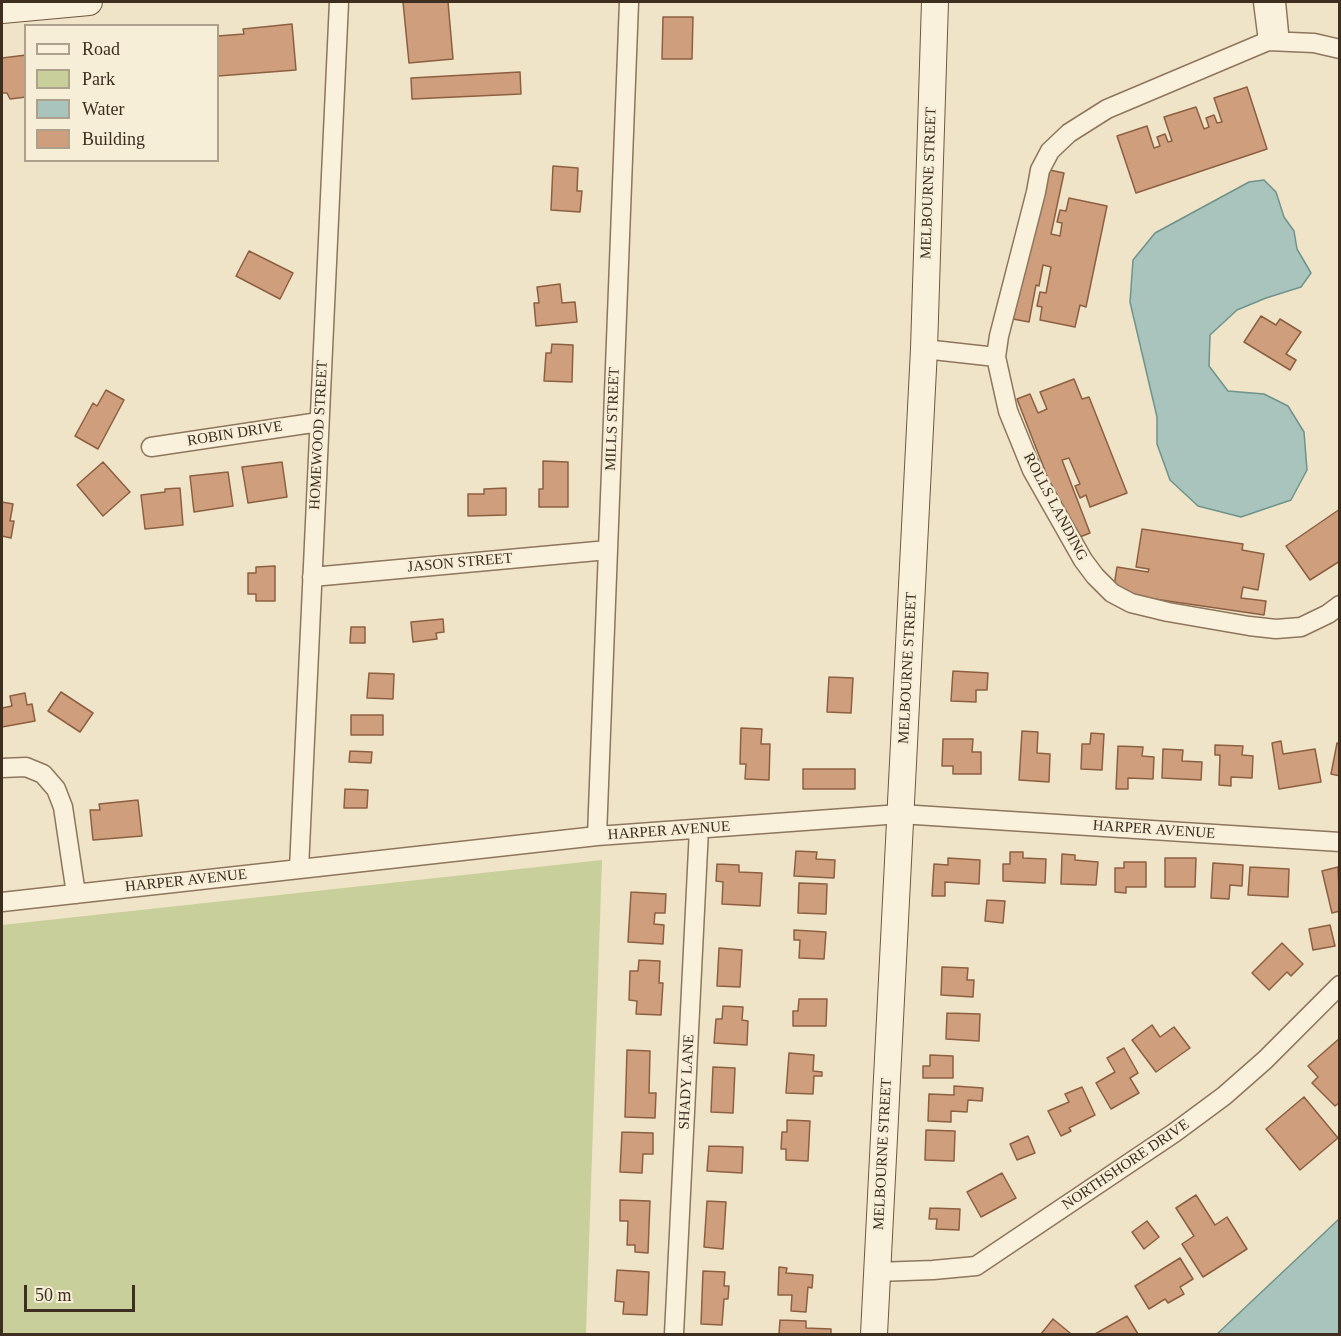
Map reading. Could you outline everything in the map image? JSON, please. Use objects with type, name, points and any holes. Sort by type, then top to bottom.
[{"type":"street","points":[[2,10],[89,2]]},
{"type":"street","name":"HOMEWOOD STREET","points":[[298,869],[339,2]]},
{"type":"street","name":"MILLS STREET","points":[[597,836],[629,2]]},
{"type":"street","name":"MELBOURNE STREET","points":[[874,1335],[924,349],[935,2]]},
{"type":"street","points":[[1263,2],[1274,41]]},
{"type":"street","points":[[1274,41],[1276,2]]},
{"type":"street","name":"ROLLS LANDING","points":[[1340,49],[1314,43],[1274,41],[1107,109],[1069,133],[1050,151],[1040,170],[999,336],[996,357],[1008,411],[1032,470],[1083,560],[1112,593],[1131,603],[1168,612],[1276,629],[1301,627],[1328,614],[1340,605]]},
{"type":"street","points":[[924,349],[996,357]]},
{"type":"street","name":"ROBIN DRIVE","points":[[151,447],[319,422]]},
{"type":"street","name":"JASON STREET","points":[[312,577],[608,550]]},
{"type":"street","points":[[2,768],[26,767],[43,774],[56,789],[63,807],[76,894]]},
{"type":"street","name":"HARPER AVENUE","points":[[2,902],[597,836],[900,814],[1340,842]]},
{"type":"street","name":"SHADY LANE","points":[[674,1335],[699,829]]},
{"type":"street","name":"NORTHSHORE DRIVE","points":[[877,1272],[976,1266],[1174,1133],[1224,1096],[1265,1060],[1340,985]]},
{"type":"green space","points":[[602,860],[586,1334],[2,1334],[2,925]]},
{"type":"water","points":[[1264,180],[1276,192],[1284,217],[1294,231],[1297,249],[1311,273],[1301,287],[1237,310],[1210,335],[1209,366],[1228,391],[1264,394],[1288,406],[1304,432],[1307,470],[1291,500],[1241,517],[1198,506],[1170,480],[1157,444],[1157,417],[1130,302],[1133,260],[1155,233],[1249,182]]},
{"type":"water","points":[[1339,1219],[1339,1334],[1217,1334]]},
{"type":"building","points":[[403,2],[448,2],[453,59],[409,63]]},
{"type":"building","points":[[663,17],[693,17],[692,59],[662,59]]},
{"type":"building","points":[[292,24],[296,70],[219,76],[219,36],[244,34],[243,29]]},
{"type":"building","points":[[24,55],[24,97],[10,99],[7,93],[2,93],[2,58]]},
{"type":"building","points":[[520,72],[521,94],[412,99],[411,78]]},
{"type":"building","points":[[1247,87],[1267,149],[1136,193],[1117,136],[1147,126],[1154,148],[1160,146],[1157,137],[1165,134],[1168,142],[1172,141],[1164,117],[1196,107],[1204,129],[1209,127],[1206,118],[1214,115],[1217,123],[1222,122],[1214,98]]},
{"type":"building","points":[[553,166],[578,168],[577,191],[582,191],[580,212],[551,210]]},
{"type":"building","points":[[1045,169],[1064,173],[1051,234],[1060,236],[1062,223],[1057,222],[1060,210],[1066,211],[1069,198],[1107,206],[1086,307],[1080,305],[1075,327],[1040,320],[1042,307],[1037,306],[1040,292],[1046,293],[1051,267],[1043,265],[1039,286],[1036,285],[1029,322],[1013,319]]},
{"type":"building","points":[[249,251],[293,273],[280,299],[236,276]]},
{"type":"building","points":[[560,284],[562,303],[575,302],[577,322],[536,326],[534,303],[539,303],[537,287]]},
{"type":"building","points":[[1261,316],[1276,325],[1280,319],[1301,332],[1286,354],[1296,360],[1290,370],[1244,342]]},
{"type":"building","points":[[552,344],[573,345],[572,382],[544,381],[546,353],[551,353]]},
{"type":"building","points":[[1074,379],[1082,399],[1089,397],[1127,493],[1090,507],[1086,495],[1080,498],[1075,486],[1080,484],[1069,458],[1062,460],[1090,533],[1072,540],[1017,399],[1030,394],[1038,413],[1047,409],[1040,392]]},
{"type":"building","points":[[106,390],[124,400],[98,449],[75,436],[93,403],[97,406]]},
{"type":"building","points":[[543,461],[568,462],[568,507],[539,507],[539,489],[543,489]]},
{"type":"building","points":[[103,462],[130,492],[103,516],[77,485]]},
{"type":"building","points":[[282,462],[287,497],[248,503],[242,467]]},
{"type":"building","points":[[228,472],[233,506],[194,512],[190,476]]},
{"type":"building","points":[[180,488],[183,525],[145,529],[141,495]]},
{"type":"building","points":[[506,488],[506,515],[468,516],[468,494],[484,494],[484,489]]},
{"type":"building","points":[[2,502],[13,504],[10,521],[14,521],[11,538],[2,536]]},
{"type":"building","points":[[1340,509],[1340,561],[1310,580],[1286,546]]},
{"type":"building","points":[[1142,529],[1243,544],[1242,550],[1264,554],[1258,590],[1243,587],[1241,598],[1266,601],[1264,615],[1113,593],[1117,567],[1148,572],[1149,569],[1136,567]]},
{"type":"building","points":[[275,566],[275,601],[256,601],[256,594],[248,594],[248,573],[256,573],[256,567]]},
{"type":"building","points":[[443,619],[444,632],[436,633],[437,639],[413,642],[411,622]]},
{"type":"building","points":[[351,627],[365,627],[365,643],[350,643]]},
{"type":"building","points":[[953,671],[988,673],[987,690],[976,690],[976,702],[951,701]]},
{"type":"building","points":[[369,673],[394,674],[393,699],[367,698]]},
{"type":"building","points":[[829,677],[853,678],[851,713],[827,712]]},
{"type":"building","points":[[61,692],[93,713],[80,732],[48,711]]},
{"type":"building","points":[[25,693],[27,705],[32,704],[35,721],[2,727],[2,708],[12,706],[10,696]]},
{"type":"building","points":[[351,715],[383,715],[383,735],[351,735]]},
{"type":"building","points":[[741,728],[762,729],[761,744],[770,744],[769,780],[745,779],[746,764],[740,764]]},
{"type":"building","points":[[1022,731],[1038,732],[1037,753],[1050,754],[1049,782],[1019,780]]},
{"type":"building","points":[[1091,733],[1104,734],[1102,770],[1081,769],[1082,744],[1090,744]]},
{"type":"building","points":[[943,739],[973,739],[972,752],[981,752],[981,774],[953,774],[953,766],[942,766]]},
{"type":"building","points":[[1281,741],[1283,754],[1315,749],[1321,782],[1279,789],[1272,743]]},
{"type":"building","points":[[1337,743],[1340,744],[1340,776],[1331,774]]},
{"type":"building","points":[[1215,745],[1243,746],[1242,755],[1253,756],[1252,778],[1231,777],[1231,786],[1219,785],[1220,755],[1215,755]]},
{"type":"building","points":[[1118,746],[1143,747],[1142,756],[1154,757],[1153,779],[1128,778],[1128,789],[1116,789]]},
{"type":"building","points":[[1163,749],[1183,750],[1182,761],[1202,762],[1201,780],[1162,778]]},
{"type":"building","points":[[350,751],[372,752],[371,763],[349,762]]},
{"type":"building","points":[[803,769],[855,769],[855,789],[803,789]]},
{"type":"building","points":[[345,789],[368,790],[367,808],[344,808]]},
{"type":"building","points":[[138,800],[142,836],[93,840],[90,810],[100,810],[99,804]]},
{"type":"building","points":[[796,851],[817,852],[816,859],[835,860],[834,878],[794,876]]},
{"type":"building","points":[[1010,852],[1023,852],[1023,858],[1046,859],[1045,883],[1003,881],[1003,864],[1010,864]]},
{"type":"building","points":[[1062,854],[1075,855],[1075,860],[1098,862],[1096,885],[1061,884]]},
{"type":"building","points":[[948,858],[980,860],[979,884],[945,882],[945,896],[932,896],[934,864],[948,865]]},
{"type":"building","points":[[1165,858],[1196,858],[1195,887],[1165,887]]},
{"type":"building","points":[[1124,862],[1146,862],[1146,887],[1126,887],[1126,893],[1115,892],[1115,868],[1124,868]]},
{"type":"building","points":[[1213,863],[1243,865],[1242,886],[1230,885],[1229,899],[1211,898]]},
{"type":"building","points":[[717,864],[739,865],[739,872],[762,873],[760,906],[722,904],[723,882],[716,881]]},
{"type":"building","points":[[1250,867],[1289,869],[1288,897],[1248,895]]},
{"type":"building","points":[[1338,867],[1340,911],[1332,913],[1322,871]]},
{"type":"building","points":[[799,883],[827,884],[826,914],[798,913]]},
{"type":"building","points":[[631,892],[666,894],[665,913],[655,913],[654,924],[664,925],[663,944],[628,942]]},
{"type":"building","points":[[987,900],[1005,901],[1003,923],[985,921]]},
{"type":"building","points":[[1330,925],[1335,946],[1313,950],[1309,929]]},
{"type":"building","points":[[794,930],[826,932],[824,959],[799,958],[800,940],[794,940]]},
{"type":"building","points":[[1282,943],[1303,964],[1291,976],[1287,972],[1269,990],[1252,973]]},
{"type":"building","points":[[719,948],[742,950],[740,987],[717,986]]},
{"type":"building","points":[[639,960],[660,961],[659,983],[663,983],[661,1015],[636,1014],[637,1001],[629,1000],[630,971],[638,971]]},
{"type":"building","points":[[942,967],[968,968],[967,980],[974,980],[973,997],[941,995]]},
{"type":"building","points":[[799,999],[827,999],[826,1026],[793,1026],[793,1011],[798,1011]]},
{"type":"building","points":[[723,1006],[743,1007],[742,1020],[748,1021],[747,1045],[714,1043],[716,1019],[722,1019]]},
{"type":"building","points":[[947,1013],[980,1014],[979,1041],[946,1039]]},
{"type":"building","points":[[1152,1025],[1160,1037],[1174,1027],[1190,1048],[1156,1072],[1132,1040]]},
{"type":"building","points":[[1340,1038],[1340,1102],[1335,1106],[1312,1083],[1318,1077],[1308,1066]]},
{"type":"building","points":[[1124,1048],[1138,1073],[1130,1078],[1139,1093],[1111,1109],[1096,1083],[1115,1072],[1107,1058]]},
{"type":"building","points":[[627,1050],[650,1051],[649,1093],[656,1093],[655,1118],[625,1117]]},
{"type":"building","points":[[789,1053],[814,1055],[813,1071],[822,1072],[822,1076],[814,1076],[813,1094],[786,1093]]},
{"type":"building","points":[[930,1055],[953,1056],[953,1078],[923,1078],[923,1066],[930,1066]]},
{"type":"building","points":[[713,1067],[735,1068],[733,1113],[711,1112]]},
{"type":"building","points":[[954,1086],[983,1088],[982,1101],[968,1100],[967,1112],[951,1111],[951,1122],[928,1121],[929,1094],[954,1095]]},
{"type":"building","points":[[1082,1087],[1095,1115],[1069,1128],[1071,1131],[1061,1136],[1048,1111],[1069,1102],[1065,1094]]},
{"type":"building","points":[[1304,1097],[1338,1138],[1300,1170],[1266,1129]]},
{"type":"building","points":[[787,1120],[810,1121],[808,1161],[786,1160],[786,1149],[781,1149],[782,1132],[787,1132]]},
{"type":"building","points":[[926,1130],[955,1131],[954,1161],[925,1160]]},
{"type":"building","points":[[622,1132],[653,1133],[653,1154],[643,1154],[642,1173],[620,1172]]},
{"type":"building","points":[[1028,1136],[1035,1153],[1017,1160],[1010,1144]]},
{"type":"building","points":[[709,1146],[743,1147],[742,1173],[707,1171]]},
{"type":"building","points":[[1002,1173],[1016,1198],[981,1217],[967,1192]]},
{"type":"building","points":[[1196,1195],[1215,1225],[1227,1217],[1247,1249],[1203,1277],[1182,1244],[1194,1236],[1176,1208]]},
{"type":"building","points":[[620,1200],[650,1201],[648,1253],[635,1252],[635,1245],[627,1245],[628,1221],[620,1221]]},
{"type":"building","points":[[707,1201],[726,1202],[723,1249],[704,1247]]},
{"type":"building","points":[[930,1208],[960,1209],[959,1230],[936,1229],[937,1219],[929,1219]]},
{"type":"building","points":[[1147,1221],[1159,1237],[1144,1249],[1132,1232]]},
{"type":"building","points":[[1180,1258],[1193,1279],[1180,1287],[1184,1294],[1168,1303],[1165,1299],[1149,1309],[1135,1286]]},
{"type":"building","points":[[779,1267],[787,1268],[786,1273],[813,1275],[812,1288],[808,1287],[806,1312],[791,1311],[792,1295],[778,1295]]},
{"type":"building","points":[[617,1270],[649,1272],[647,1315],[623,1314],[624,1302],[615,1301]]},
{"type":"building","points":[[703,1271],[725,1272],[724,1286],[729,1286],[728,1299],[724,1299],[722,1325],[701,1324]]},
{"type":"building","points":[[1127,1316],[1138,1334],[1095,1334]]},
{"type":"building","points":[[1053,1319],[1070,1333],[1041,1334]]},
{"type":"building","points":[[780,1320],[806,1321],[806,1328],[831,1329],[831,1334],[779,1334]]}]
